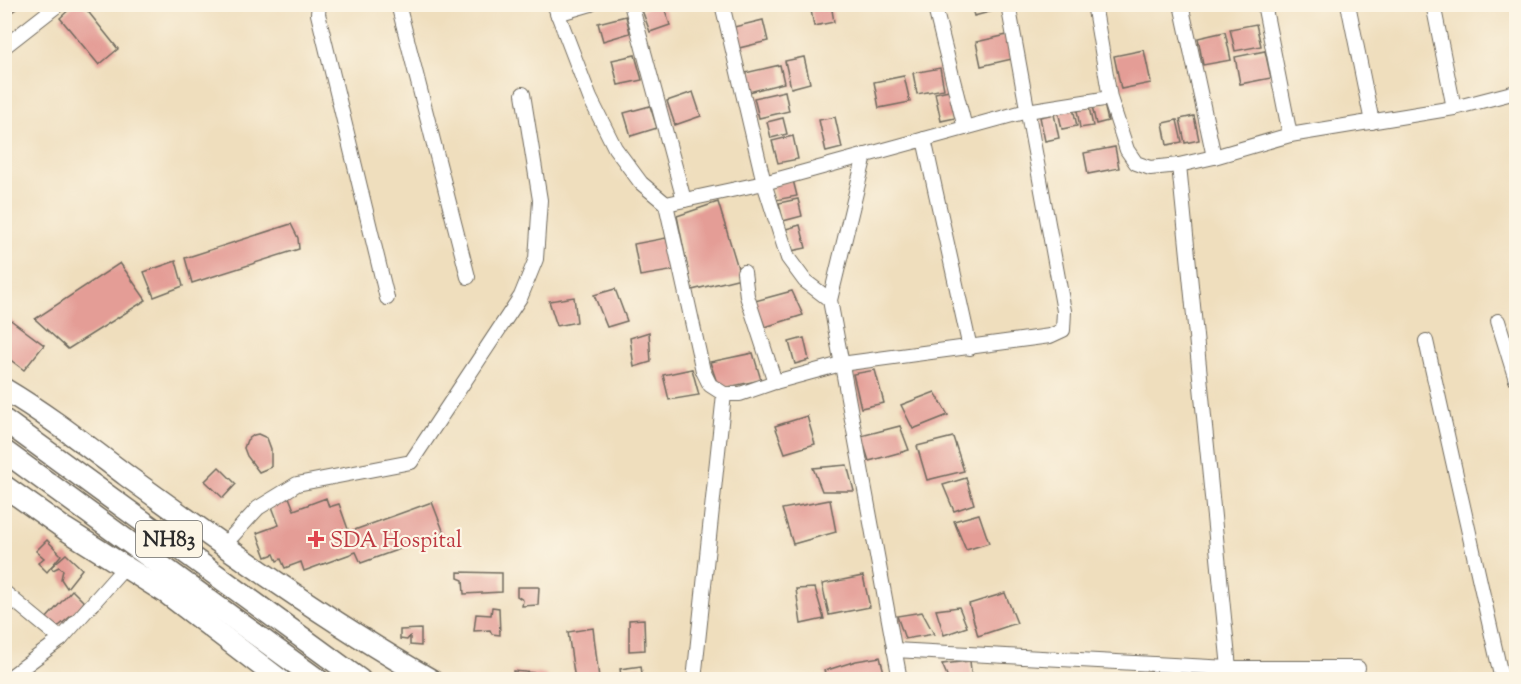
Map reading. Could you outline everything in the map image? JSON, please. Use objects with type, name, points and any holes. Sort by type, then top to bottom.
[{"type":"highway","points":[[4,389],[40,411],[224,545],[369,644],[431,680]]},
{"type":"highway","name":"NH83","points":[[4,420],[334,658],[360,680]]},
{"type":"highway","name":"NH83","points":[[4,451],[309,673]]},
{"type":"highway","points":[[4,486],[64,529],[165,592],[280,680]]},
{"type":"street","points":[[4,47],[59,4]]},
{"type":"street","points":[[320,4],[318,14],[387,298]]},
{"type":"street","points":[[398,4],[468,277]]},
{"type":"street","points":[[591,4],[555,9],[590,98],[615,148],[640,183],[666,204],[703,371],[710,385],[724,394],[740,394],[841,364],[1050,336],[1063,330],[1064,312],[1008,4]]},
{"type":"street","points":[[631,4],[684,200]]},
{"type":"street","points":[[722,4],[764,183],[788,258],[805,281],[830,300]]},
{"type":"street","points":[[934,4],[965,128]]},
{"type":"street","points":[[1094,4],[1110,98],[1126,150],[1136,163],[1150,168],[1179,165],[1214,157],[1290,135],[1454,108],[1516,92]]},
{"type":"street","points":[[1181,4],[1214,157]]},
{"type":"street","points":[[1264,4],[1290,135]]},
{"type":"street","points":[[1348,4],[1372,122]]},
{"type":"street","points":[[1433,4],[1454,108]]},
{"type":"street","points":[[224,545],[258,508],[297,484],[411,462],[521,296],[536,259],[540,200],[523,94]]},
{"type":"street","points":[[666,204],[764,183],[1027,111],[1110,98]]},
{"type":"street","points":[[924,139],[970,348]]},
{"type":"street","points":[[865,155],[830,300],[900,680]]},
{"type":"street","points":[[1179,165],[1229,668]]},
{"type":"street","points":[[744,272],[747,296],[775,382]]},
{"type":"street","points":[[1498,321],[1516,380]]},
{"type":"street","points":[[1426,341],[1502,680]]},
{"type":"street","points":[[694,680],[724,394]]},
{"type":"street","points":[[6,680],[61,639],[125,567]]},
{"type":"street","points":[[4,592],[61,639]]},
{"type":"street","points":[[894,650],[1229,668],[1358,668]]},
{"type":"building","points":[[4,4],[13,4],[16,9],[4,17]]},
{"type":"building","points":[[75,4],[82,4],[118,49],[99,65],[60,18]]},
{"type":"building","points":[[663,4],[670,25],[650,32],[642,10]]},
{"type":"building","points":[[831,4],[834,22],[814,26],[810,5]]},
{"type":"building","points":[[971,4],[1000,4],[1001,9],[974,16]]},
{"type":"building","points":[[626,16],[630,33],[603,41],[598,23]]},
{"type":"building","points":[[763,20],[768,41],[739,48],[734,27]]},
{"type":"building","points":[[1256,24],[1261,46],[1235,51],[1230,29]]},
{"type":"building","points":[[1225,32],[1231,60],[1203,65],[1198,38]]},
{"type":"building","points":[[1007,35],[1012,59],[981,66],[976,42]]},
{"type":"building","points":[[1144,50],[1151,83],[1121,89],[1114,56]]},
{"type":"building","points":[[1265,51],[1271,78],[1240,84],[1235,57]]},
{"type":"building","points":[[635,55],[642,80],[618,85],[612,60]]},
{"type":"building","points":[[804,57],[810,83],[791,88],[785,61]]},
{"type":"building","points":[[780,65],[784,83],[749,92],[745,73]]},
{"type":"building","points":[[940,68],[944,89],[917,94],[913,73]]},
{"type":"building","points":[[904,76],[910,102],[879,108],[874,82]]},
{"type":"building","points":[[949,90],[955,118],[941,121],[935,93]]},
{"type":"building","points":[[785,91],[789,111],[759,118],[754,98]]},
{"type":"building","points":[[693,92],[701,116],[675,125],[667,101]]},
{"type":"building","points":[[1104,104],[1108,121],[1096,124],[1092,106]]},
{"type":"building","points":[[650,106],[657,128],[631,136],[624,113]]},
{"type":"building","points":[[1089,107],[1093,126],[1080,128],[1077,110]]},
{"type":"building","points":[[1073,108],[1077,126],[1062,129],[1058,111]]},
{"type":"building","points":[[1054,114],[1059,138],[1045,141],[1040,117]]},
{"type":"building","points":[[1194,116],[1199,140],[1185,143],[1180,119]]},
{"type":"building","points":[[835,117],[842,148],[826,152],[819,120]]},
{"type":"building","points":[[783,118],[787,134],[771,138],[767,122]]},
{"type":"building","points":[[1177,120],[1182,142],[1167,145],[1163,123]]},
{"type":"building","points":[[793,136],[798,159],[778,163],[772,141]]},
{"type":"building","points":[[1115,147],[1119,168],[1088,174],[1084,153]]},
{"type":"building","points":[[793,180],[797,196],[776,200],[772,185]]},
{"type":"building","points":[[798,199],[802,216],[783,221],[779,203]]},
{"type":"building","points":[[718,202],[741,278],[692,290],[677,216]]},
{"type":"building","points":[[291,224],[298,238],[299,249],[192,283],[185,258]]},
{"type":"building","points":[[800,225],[806,248],[791,251],[786,229]]},
{"type":"building","points":[[666,238],[676,270],[640,276],[634,244]]},
{"type":"building","points":[[176,261],[183,286],[154,297],[144,272]]},
{"type":"building","points":[[120,263],[146,300],[68,349],[35,319]]},
{"type":"building","points":[[615,289],[627,321],[607,327],[594,295]]},
{"type":"building","points":[[792,291],[803,315],[765,327],[755,301]]},
{"type":"building","points":[[574,297],[577,322],[557,326],[549,301]]},
{"type":"building","points":[[4,315],[44,345],[24,370],[4,355]]},
{"type":"building","points":[[649,332],[651,362],[634,367],[630,338]]},
{"type":"building","points":[[804,338],[809,360],[795,364],[789,342]]},
{"type":"building","points":[[753,353],[761,380],[719,389],[710,362]]},
{"type":"building","points":[[692,369],[699,395],[669,400],[663,375]]},
{"type":"building","points":[[875,370],[884,403],[861,408],[853,374]]},
{"type":"building","points":[[935,392],[948,415],[913,429],[901,405]]},
{"type":"building","points":[[807,416],[815,444],[785,453],[775,426]]},
{"type":"building","points":[[900,426],[909,450],[869,461],[861,436]]},
{"type":"building","points":[[258,434],[267,438],[271,449],[271,467],[259,472],[244,448],[247,440]]},
{"type":"building","points":[[953,437],[964,471],[927,480],[917,446]]},
{"type":"building","points":[[847,465],[854,491],[822,491],[813,468]]},
{"type":"building","points":[[219,467],[236,484],[223,498],[205,481]]},
{"type":"building","points":[[966,478],[974,504],[954,511],[943,485]]},
{"type":"building","points":[[289,497],[294,510],[326,498],[329,507],[339,504],[349,532],[432,502],[444,533],[361,563],[356,552],[304,571],[301,562],[285,568],[281,559],[277,561],[274,554],[266,557],[257,533],[279,525],[271,504]]},
{"type":"building","points":[[830,500],[836,532],[793,544],[782,509]]},
{"type":"building","points":[[979,514],[989,543],[966,550],[954,521]]},
{"type":"building","points":[[47,540],[61,555],[47,572],[38,563],[44,558],[36,551]]},
{"type":"building","points":[[66,554],[82,569],[67,588],[61,579],[63,570],[59,567],[53,570],[51,567]]},
{"type":"building","points":[[458,572],[502,573],[502,592],[464,594],[463,580],[458,578]]},
{"type":"building","points":[[863,576],[870,607],[829,615],[822,584]]},
{"type":"building","points":[[517,587],[539,587],[538,605],[522,606],[523,600],[517,596]]},
{"type":"building","points":[[815,588],[824,619],[801,624],[796,589]]},
{"type":"building","points":[[72,590],[84,602],[76,612],[54,630],[45,620]]},
{"type":"building","points":[[1005,593],[1017,623],[978,636],[969,604]]},
{"type":"building","points":[[492,607],[499,608],[500,635],[492,634],[490,630],[474,631],[476,614],[491,615]]},
{"type":"building","points":[[959,607],[967,627],[944,635],[936,610]]},
{"type":"building","points":[[922,612],[934,634],[905,639],[897,616]]},
{"type":"building","points":[[644,619],[645,650],[629,651],[629,620]]},
{"type":"building","points":[[593,628],[599,678],[575,680],[568,632]]},
{"type":"building","points":[[421,629],[421,646],[410,645],[410,636],[407,640],[400,639],[400,630]]},
{"type":"building","points":[[880,657],[886,680],[827,680],[824,671],[856,661]]},
{"type":"building","points":[[970,661],[972,680],[949,680],[942,664]]},
{"type":"building","points":[[641,666],[642,674],[621,676],[620,669]]},
{"type":"building","points":[[513,671],[546,674],[547,680],[514,680]]},
{"type":"place","name":"SDA Hospital","points":[[316,539]]}]
